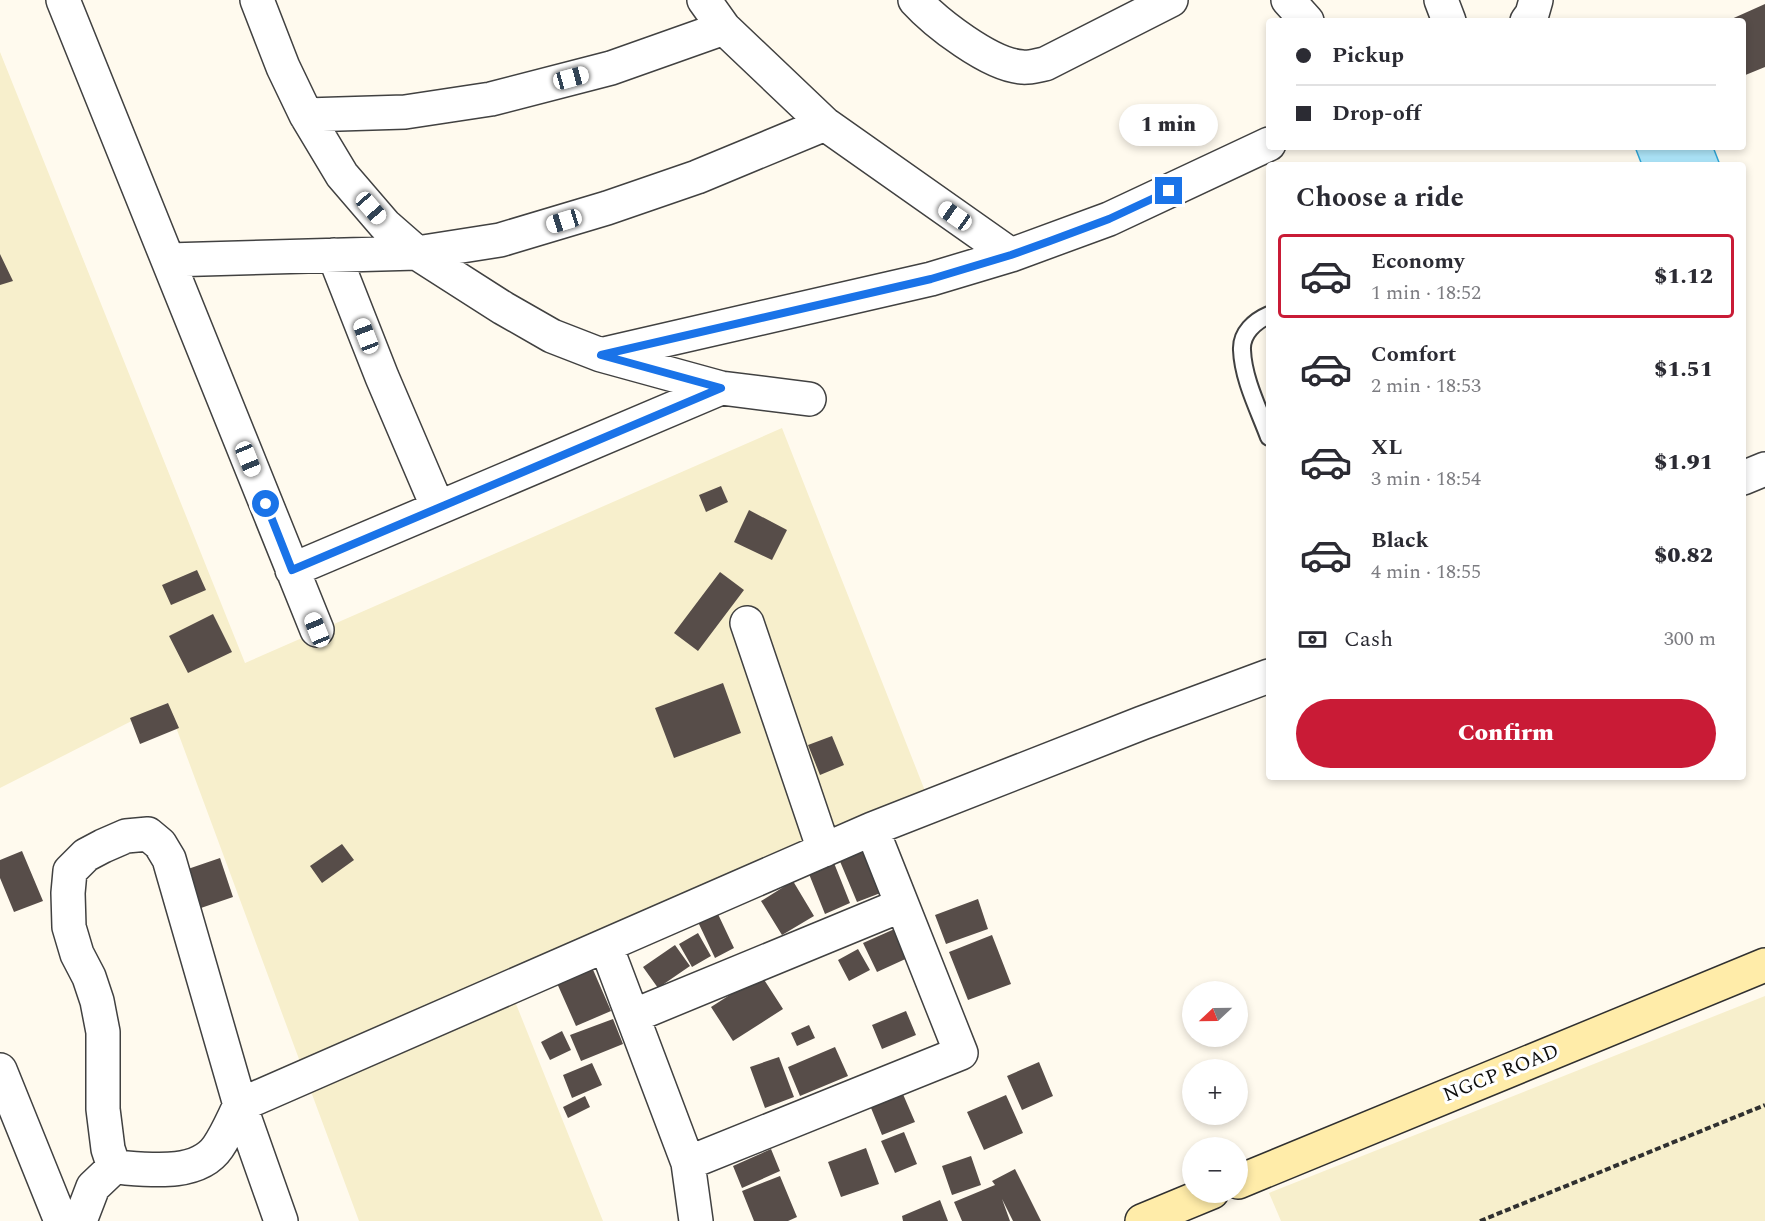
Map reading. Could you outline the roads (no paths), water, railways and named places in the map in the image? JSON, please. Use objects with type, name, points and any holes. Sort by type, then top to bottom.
[{"type":"main road","name":"NGCP ROAD","points":[[1248,1178],[1765,965]]},
{"type":"main road","points":[[1142,1221],[1185,1203]]},
{"type":"street","points":[[63,0],[317,630]]},
{"type":"street","points":[[257,0],[283,67],[306,115],[342,175],[385,225],[417,253],[503,308],[552,336],[601,355],[721,388],[809,399]]},
{"type":"street","points":[[704,0],[724,28],[825,124],[1011,255]]},
{"type":"street","points":[[915,0],[926,12],[981,52],[1005,63],[1022,67],[1045,63],[1171,0]]},
{"type":"street","points":[[1288,0],[1304,18]]},
{"type":"street","points":[[1441,0],[1448,18]]},
{"type":"street","points":[[1529,18],[1536,0]]},
{"type":"street","points":[[306,115],[405,112],[491,99],[610,68],[724,28]]},
{"type":"street","points":[[168,260],[417,253],[500,240],[607,208],[697,177],[825,124]]},
{"type":"street","points":[[601,355],[931,279],[1011,255],[1109,219],[1266,145]]},
{"type":"street","points":[[334,255],[438,508]]},
{"type":"street","points":[[292,570],[721,388]]},
{"type":"street","points":[[1746,477],[1765,469]]},
{"type":"street","points":[[747,623],[824,850]]},
{"type":"street","points":[[0,1070],[62,1220],[114,1167],[170,1171],[207,1158],[218,1148],[240,1105],[872,829],[1266,677]]},
{"type":"street","points":[[688,1163],[961,1053],[872,829]]},
{"type":"street","points":[[114,1167],[108,1149],[103,1109],[103,1032],[97,1001],[89,977],[77,954],[69,927],[70,871],[86,855],[103,846],[126,836],[148,834],[160,844],[169,859],[240,1105],[281,1221]]},
{"type":"street","points":[[633,1016],[902,905]]},
{"type":"street","points":[[606,946],[688,1163],[696,1221]]},
{"type":"street","points":[[218,1148],[264,1169]]},
{"type":"lane","points":[[1266,316],[1256,321],[1246,333],[1242,349],[1248,378],[1266,429]]},
{"type":"water","points":[[1636,150],[1714,150],[1719,162],[1641,162]]}]
